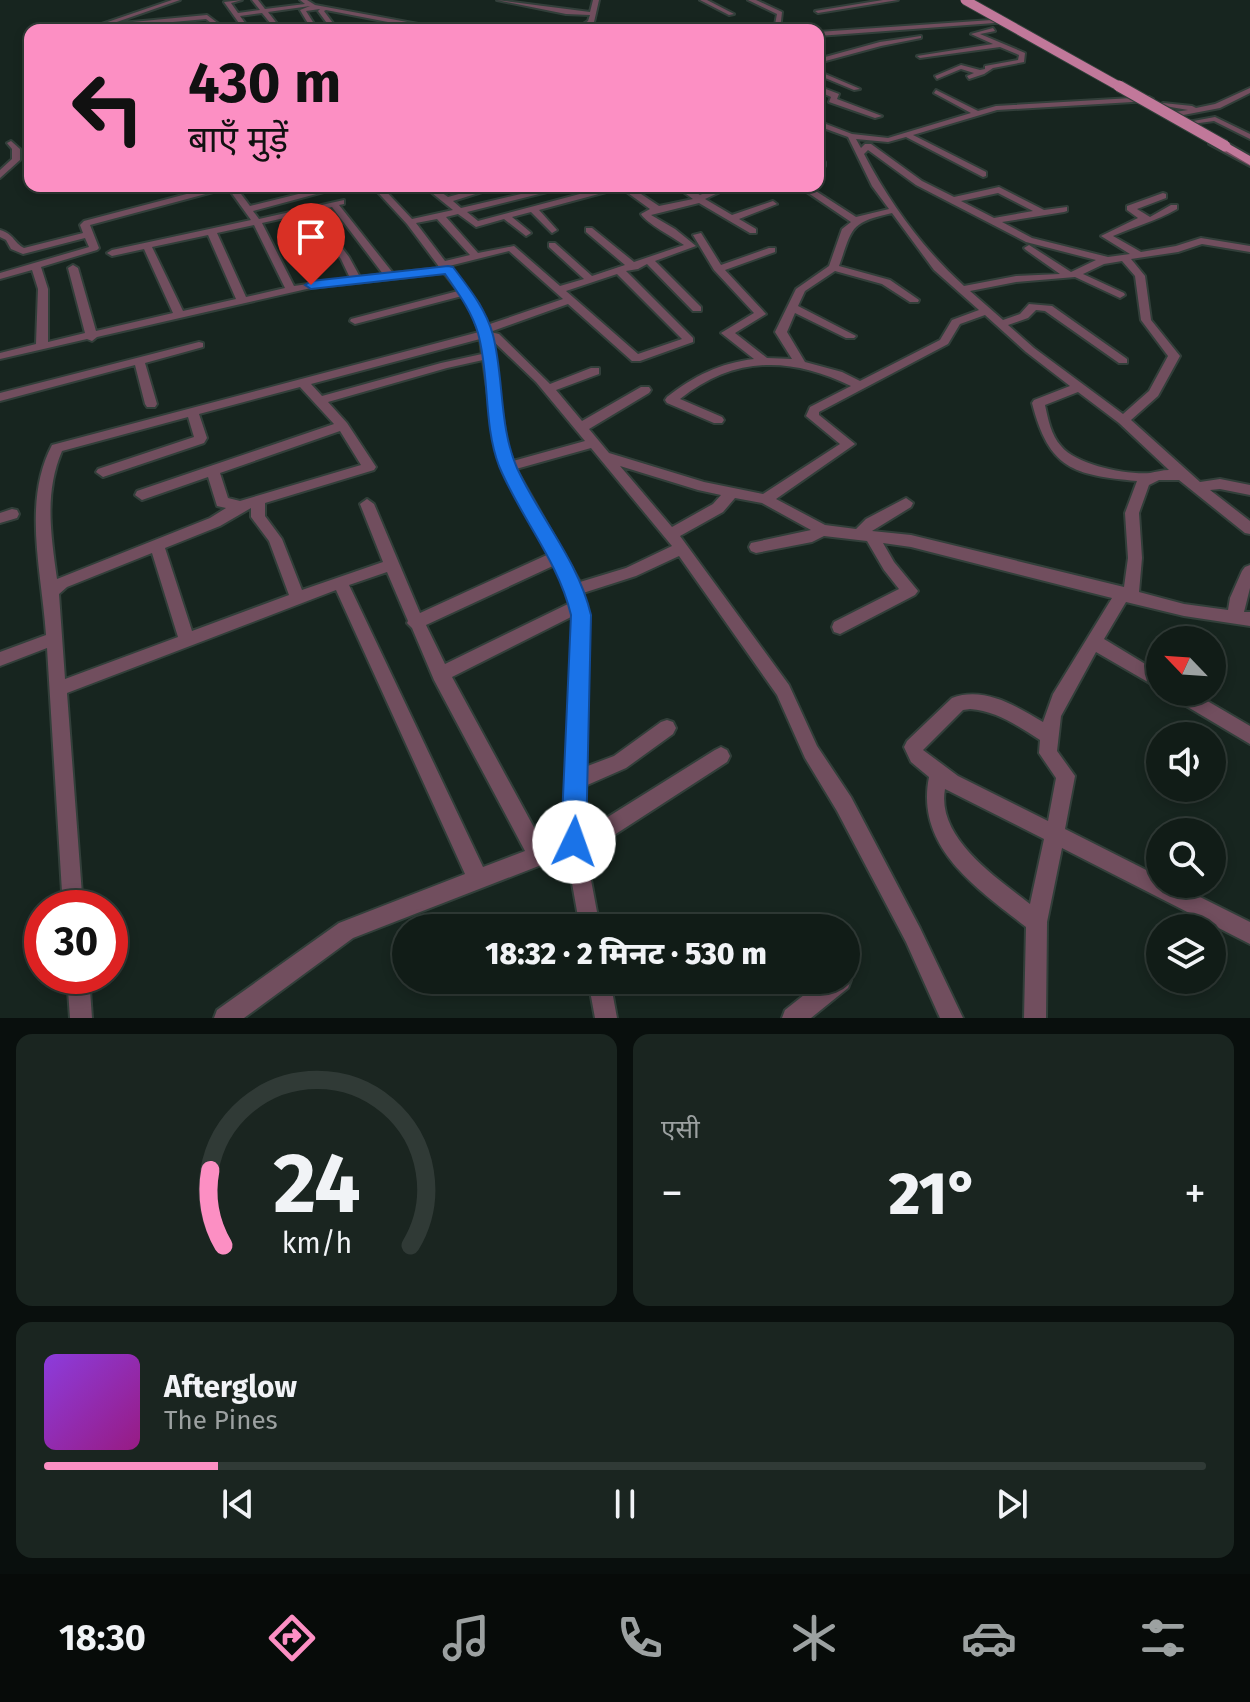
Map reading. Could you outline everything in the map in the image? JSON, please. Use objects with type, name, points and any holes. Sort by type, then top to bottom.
[{"type":"main road","points":[[967,0],[1250,161]]},
{"type":"street","points":[[105,24],[177,0]]},
{"type":"street","points":[[239,0],[227,2],[243,24]]},
{"type":"street","points":[[257,2],[286,0]]},
{"type":"street","points":[[500,0],[594,14]]},
{"type":"street","points":[[588,24],[594,14],[596,0]]},
{"type":"street","points":[[703,0],[731,14]]},
{"type":"street","points":[[719,0],[743,12]]},
{"type":"street","points":[[755,0],[780,13],[778,24]]},
{"type":"street","points":[[818,11],[895,0]]},
{"type":"street","points":[[967,0],[1250,161]]},
{"type":"street","points":[[257,2],[274,24]]},
{"type":"street","points":[[236,15],[306,2],[317,7],[408,24]]},
{"type":"street","points":[[310,24],[303,10],[317,7]]},
{"type":"street","points":[[326,8],[321,11],[331,24]]},
{"type":"street","points":[[147,24],[209,17],[217,24]]},
{"type":"street","points":[[824,34],[997,22],[1008,25],[1163,105],[1250,161]]},
{"type":"street","points":[[969,77],[990,69],[987,67],[1022,61],[1020,57],[1023,54],[974,34],[1008,25]]},
{"type":"street","points":[[862,32],[880,44]]},
{"type":"street","points":[[824,59],[880,44],[939,34]]},
{"type":"street","points":[[920,56],[1004,45]]},
{"type":"street","points":[[937,77],[961,67],[982,73]]},
{"type":"street","points":[[824,76],[856,89]]},
{"type":"street","points":[[1178,114],[1217,106],[1250,90]]},
{"type":"street","points":[[824,91],[835,96],[832,100],[878,116]]},
{"type":"street","points":[[936,92],[976,113]]},
{"type":"street","points":[[859,145],[909,136],[976,113],[1020,106],[1151,99]]},
{"type":"street","points":[[1163,105],[1200,109]]},
{"type":"street","points":[[1192,122],[1216,119],[1250,137]]},
{"type":"street","points":[[824,126],[903,174],[1036,243],[1069,248],[1108,260]]},
{"type":"street","points":[[909,136],[983,174]]},
{"type":"street","points":[[859,145],[883,140]]},
{"type":"street","points":[[0,175],[16,160],[16,149],[11,143]]},
{"type":"street","points":[[859,145],[876,186],[938,268],[1001,324],[1123,420],[1182,475],[1250,529]]},
{"type":"street","points":[[954,200],[999,190],[1043,213]]},
{"type":"street","points":[[178,192],[183,198]]},
{"type":"street","points":[[0,276],[94,248],[85,225],[87,223],[206,192]]},
{"type":"street","points":[[234,192],[257,222],[291,289]]},
{"type":"street","points":[[249,209],[318,192]]},
{"type":"street","points":[[385,192],[474,305],[485,332],[501,445],[508,467],[577,598],[581,673],[574,842],[587,914]]},
{"type":"street","points":[[436,192],[476,224],[600,192]]},
{"type":"street","points":[[446,200],[476,192]]},
{"type":"street","points":[[410,222],[543,192]]},
{"type":"street","points":[[631,192],[657,209]]},
{"type":"street","points":[[688,192],[753,231]]},
{"type":"street","points":[[560,290],[691,246],[672,231],[648,219],[646,214],[698,199],[708,192]]},
{"type":"street","points":[[811,192],[856,221]]},
{"type":"street","points":[[1163,196],[1129,209],[1152,220],[1174,207]]},
{"type":"street","points":[[112,253],[337,203],[390,276]]},
{"type":"street","points":[[732,218],[773,204]]},
{"type":"street","points":[[993,221],[1064,209]]},
{"type":"street","points":[[309,210],[346,259],[356,279]]},
{"type":"street","points":[[534,210],[552,230]]},
{"type":"street","points":[[794,362],[782,336],[792,307],[809,282],[833,268],[844,233],[856,221],[870,214],[895,210]]},
{"type":"street","points":[[440,216],[476,256]]},
{"type":"street","points":[[505,216],[526,233]]},
{"type":"street","points":[[1138,254],[1106,236],[1145,219]]},
{"type":"street","points":[[0,229],[20,250],[90,234]]},
{"type":"street","points":[[589,230],[634,267]]},
{"type":"street","points":[[212,233],[242,300]]},
{"type":"street","points":[[698,235],[719,269],[761,315],[727,334],[763,360]]},
{"type":"street","points":[[962,289],[1016,279],[1073,275],[1123,256],[1178,249],[1205,240],[1250,249]]},
{"type":"street","points":[[50,245],[57,258]]},
{"type":"street","points":[[552,245],[591,280]]},
{"type":"street","points":[[147,246],[179,315]]},
{"type":"street","points":[[346,259],[384,248]]},
{"type":"street","points":[[1029,248],[1073,275],[1120,295]]},
{"type":"street","points":[[0,356],[291,289],[446,267],[476,256],[514,249],[636,359],[689,340],[620,271]]},
{"type":"street","points":[[719,269],[772,250]]},
{"type":"street","points":[[1123,256],[1140,276],[1146,320],[1174,356],[1154,393],[1123,420]]},
{"type":"street","points":[[649,261],[697,309]]},
{"type":"street","points":[[35,265],[43,289],[42,346]]},
{"type":"street","points":[[73,268],[92,336]]},
{"type":"street","points":[[833,268],[886,282],[914,300]]},
{"type":"street","points":[[355,321],[464,292]]},
{"type":"street","points":[[72,890],[51,591],[41,505],[51,458],[57,448],[95,435],[193,414],[485,332],[571,300]]},
{"type":"street","points":[[1001,324],[1024,316],[1033,306],[1048,308],[1123,361]]},
{"type":"street","points":[[792,307],[850,336]]},
{"type":"street","points":[[765,499],[849,444],[811,414],[944,342],[958,320],[986,311]]},
{"type":"street","points":[[485,332],[496,337],[548,389],[608,457],[676,541],[783,690],[811,752],[844,804],[952,1018]]},
{"type":"street","points":[[772,340],[794,362]]},
{"type":"street","points":[[0,397],[199,345]]},
{"type":"street","points":[[319,401],[488,356]]},
{"type":"street","points":[[139,360],[151,404]]},
{"type":"street","points":[[718,420],[671,400],[710,373],[728,366],[763,360],[794,362],[861,386]]},
{"type":"street","points":[[548,389],[595,371]]},
{"type":"street","points":[[51,591],[62,583],[215,522],[240,506],[369,467],[343,426],[303,383]]},
{"type":"street","points":[[1079,387],[1038,403],[1058,453],[1086,468],[1149,477],[1182,475]]},
{"type":"street","points":[[582,427],[645,390]]},
{"type":"street","points":[[103,472],[199,440],[193,414]]},
{"type":"street","points":[[142,495],[343,426]]},
{"type":"street","points":[[508,467],[595,442]]},
{"type":"street","points":[[608,457],[703,487],[765,499],[822,530],[911,541],[1004,567],[1184,610],[1243,618],[1238,598],[1250,571]]},
{"type":"street","points":[[213,471],[222,502],[240,506]]},
{"type":"street","points":[[1035,1018],[1037,922],[1066,776],[1049,756],[1052,716],[1093,641],[1127,594],[1135,558],[1132,513],[1143,482],[1149,477]]},
{"type":"street","points":[[1196,487],[1220,484],[1250,490]]},
{"type":"street","points":[[440,675],[577,598],[631,572],[676,541],[732,493]]},
{"type":"street","points":[[258,501],[258,517],[275,539],[297,597]]},
{"type":"street","points":[[865,535],[871,523],[906,503]]},
{"type":"street","points":[[367,504],[390,565],[440,675],[538,855]]},
{"type":"street","points":[[756,547],[812,537],[822,530]]},
{"type":"street","points":[[840,627],[910,591],[865,535]]},
{"type":"street","points":[[157,545],[187,641]]},
{"type":"street","points":[[415,623],[557,557]]},
{"type":"street","points":[[58,689],[297,597],[390,565]]},
{"type":"street","points":[[340,582],[477,878]]},
{"type":"street","points":[[0,659],[53,639]]},
{"type":"street","points":[[1093,641],[1146,673]]},
{"type":"street","points":[[1050,736],[989,704],[974,700],[958,703],[913,747],[917,756],[939,774],[1250,933]]},
{"type":"street","points":[[1200,706],[1250,736]]},
{"type":"street","points":[[577,780],[620,762],[667,728]]},
{"type":"street","points":[[225,1018],[346,930],[574,842],[628,817],[721,756]]},
{"type":"street","points":[[939,774],[933,789],[935,805],[950,845],[989,883],[1037,922]]},
{"type":"street","points":[[79,994],[81,1018]]},
{"type":"street","points":[[602,994],[606,1018]]},
{"type":"street","points":[[793,1018],[823,994]]},
{"type":"route","points":[[311,285],[448,270],[474,305],[485,334],[501,445],[508,467],[574,586],[581,615],[574,842]]}]
